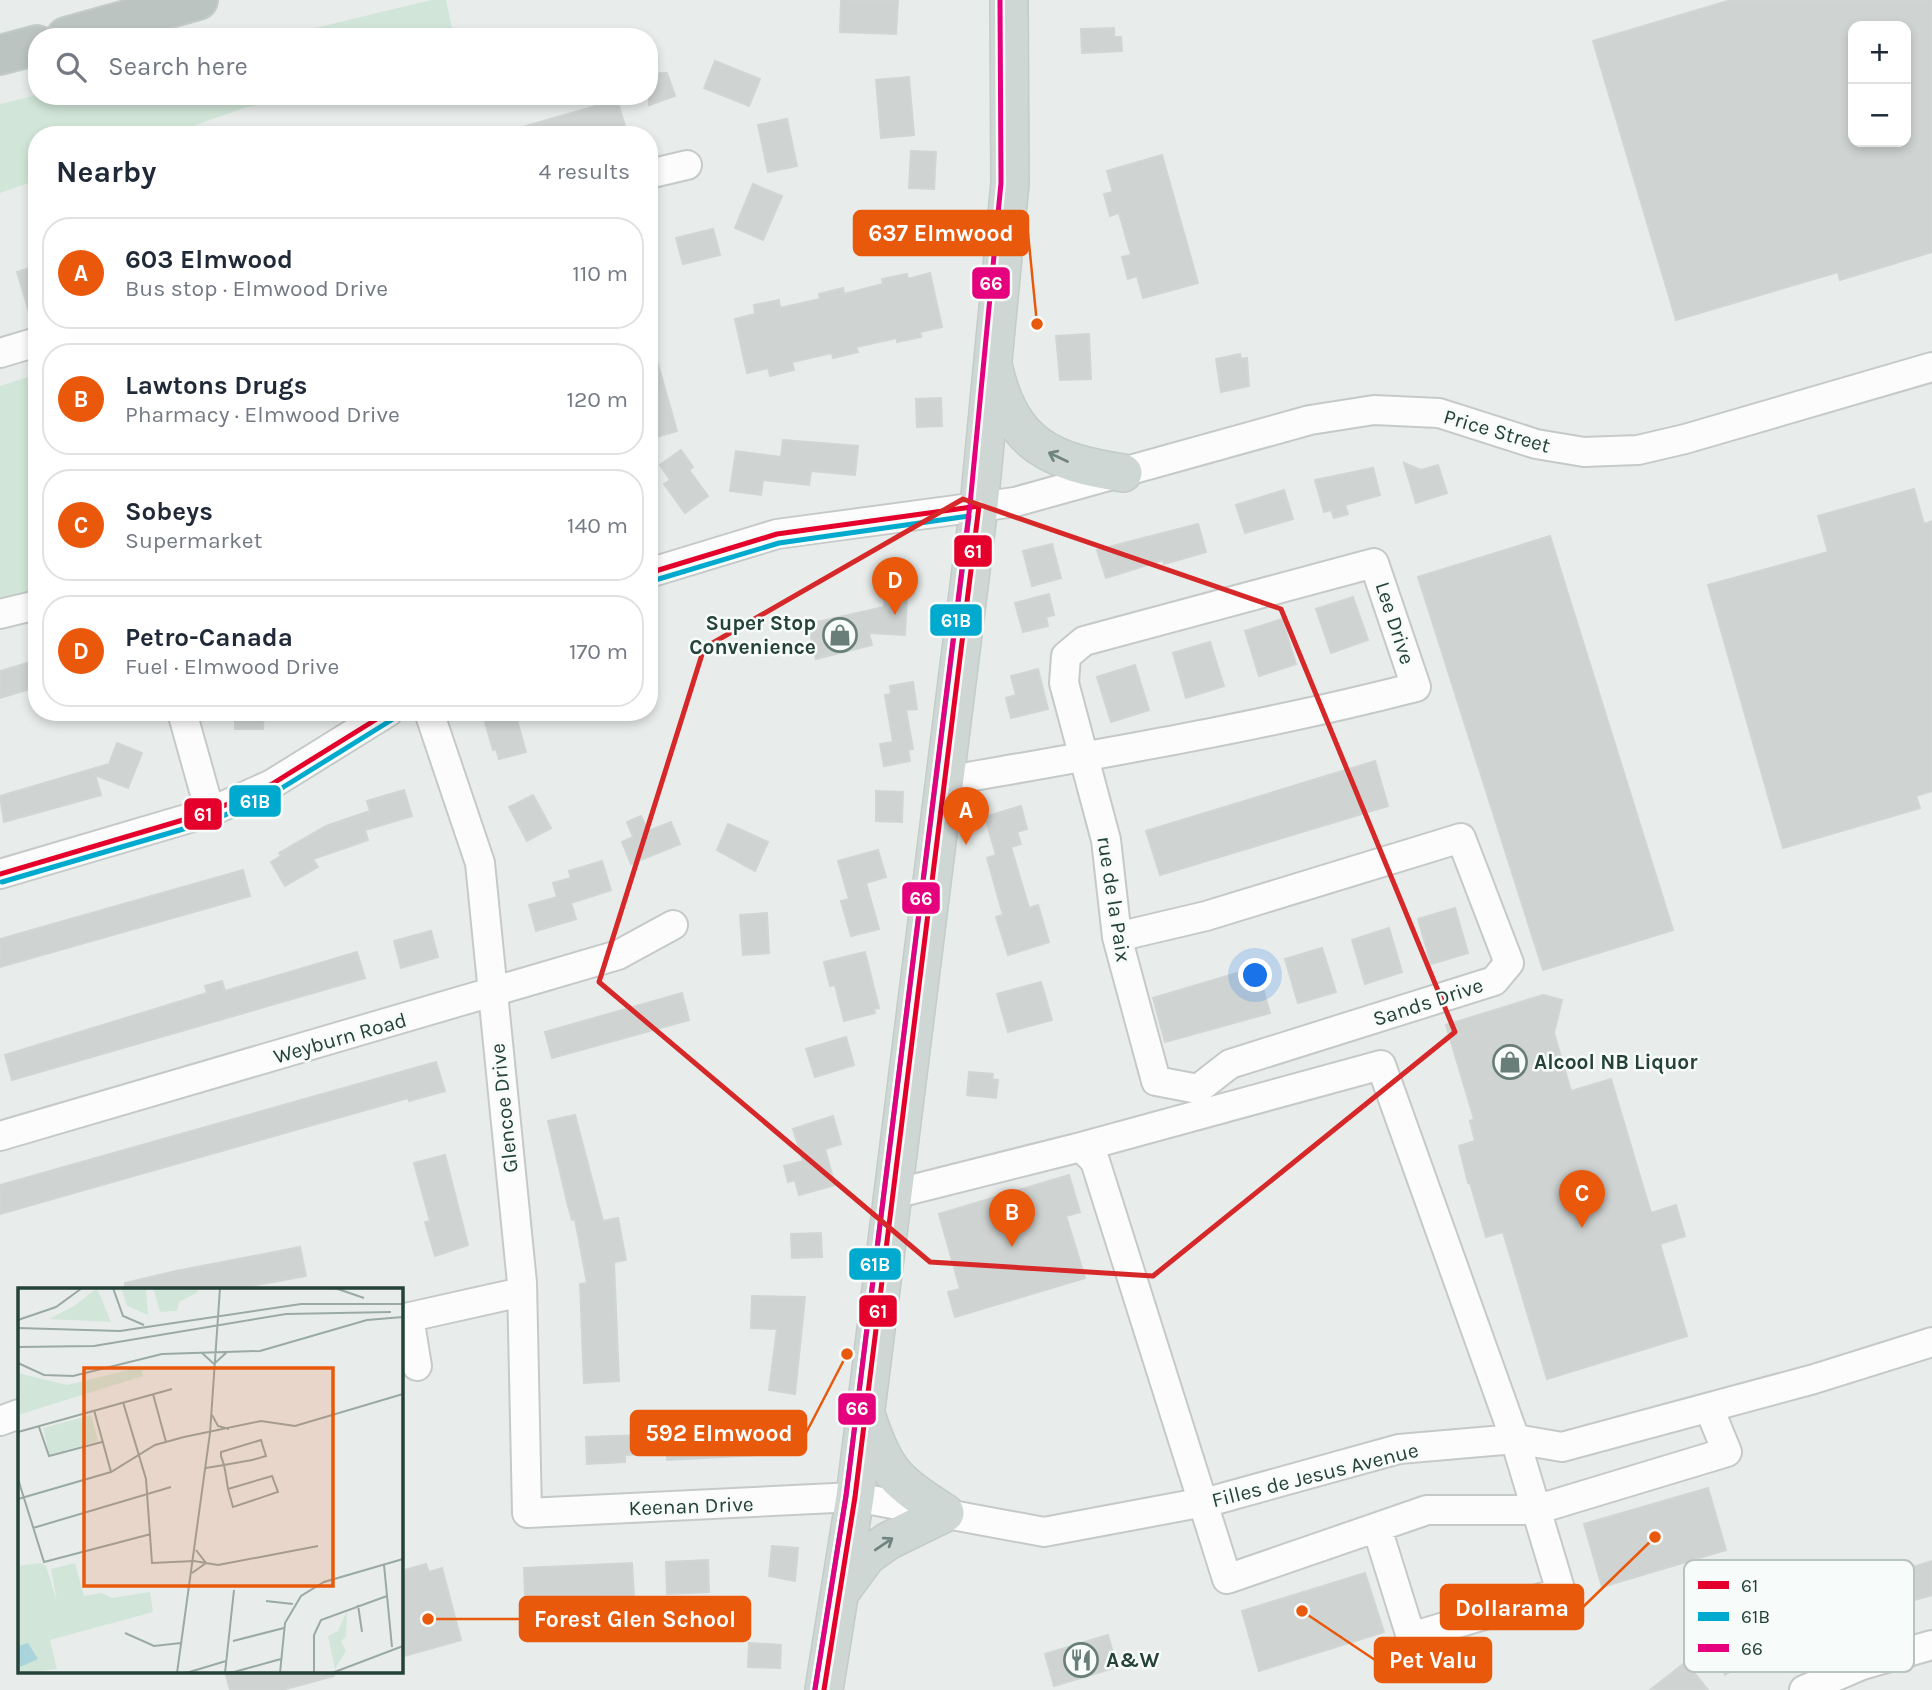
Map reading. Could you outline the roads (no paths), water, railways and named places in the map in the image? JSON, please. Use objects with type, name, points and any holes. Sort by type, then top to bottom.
[{"type":"highway","points":[[98,28],[198,0]]},
{"type":"highway","points":[[0,55],[28,47]]},
{"type":"main road","points":[[824,1690],[866,1412],[979,506],[1010,183],[1010,0]]},
{"type":"main road","points":[[992,360],[1000,395],[1018,426],[1044,450],[1076,466],[1124,473]]},
{"type":"main road","points":[[839,1594],[867,1556],[945,1513],[900,1483],[885,1465],[866,1412]]},
{"type":"street","points":[[658,172],[687,164]]},
{"type":"street","points":[[0,353],[28,345]]},
{"type":"street","name":"Price Street","points":[[658,570],[777,534],[1015,502],[1310,420],[1374,410],[1439,413],[1535,444],[1572,450],[1638,450],[1932,367]]},
{"type":"street","name":"Lee Drive","points":[[1374,563],[1416,687],[1303,716],[1083,757],[1064,683],[1066,656],[1084,641],[1374,563]]},
{"type":"street","points":[[0,614],[28,607]]},
{"type":"street","points":[[184,721],[210,813]]},
{"type":"street","points":[[0,874],[210,813],[272,784],[374,721]]},
{"type":"street","name":"Glencoe Drive","points":[[432,721],[480,863],[522,1292],[527,1513]]},
{"type":"street","points":[[946,781],[1083,757]]},
{"type":"street","name":"rue de la Paix","points":[[1083,757],[1106,840],[1117,937],[1156,1081]]},
{"type":"street","name":"Sands Drive","points":[[1117,937],[1206,916],[1461,838],[1508,963],[1494,981],[1230,1064],[1198,1089],[1156,1081]]},
{"type":"street","name":"Weyburn Road","points":[[0,1136],[618,955],[673,925]]},
{"type":"street","points":[[894,1194],[1081,1147],[1381,1065],[1515,1440],[1561,1592],[1411,1637],[1377,1528]]},
{"type":"street","points":[[1081,1147],[1095,1161],[1227,1579],[1427,1510],[1535,1510],[1727,1452],[1709,1408]]},
{"type":"street","points":[[417,1366],[405,1318],[522,1292]]},
{"type":"street","name":"Filles de Jesus Avenue","points":[[855,1496],[1044,1532],[1201,1503],[1399,1449],[1515,1440],[1562,1447],[1814,1379],[1932,1342]]},
{"type":"street","points":[[0,1421],[18,1415]]},
{"type":"street","name":"Keenan Drive","points":[[527,1513],[855,1496]]},
{"type":"street","points":[[1914,1650],[1932,1645]]},
{"type":"street","points":[[1804,1690],[1846,1672]]},
{"type":"place","name":"637 Elmwood","points":[[1037,324]]},
{"type":"place","name":"Petro-Canada","points":[[895,615]]},
{"type":"place","name":"Super Stop Convenience","points":[[840,635]]},
{"type":"place","name":"603 Elmwood","points":[[966,845]]},
{"type":"place","name":"Alcool NB Liquor","points":[[1510,1062]]},
{"type":"place","name":"Sobeys","points":[[1582,1228]]},
{"type":"place","name":"Lawtons Drugs","points":[[1012,1247]]},
{"type":"place","name":"592 Elmwood","points":[[847,1354]]},
{"type":"place","name":"Dollarama","points":[[1655,1537]]},
{"type":"place","name":"Pet Valu","points":[[1302,1611]]},
{"type":"place","name":"Forest Glen School","points":[[428,1619]]},
{"type":"place","name":"A&W","points":[[1081,1660]]}]
